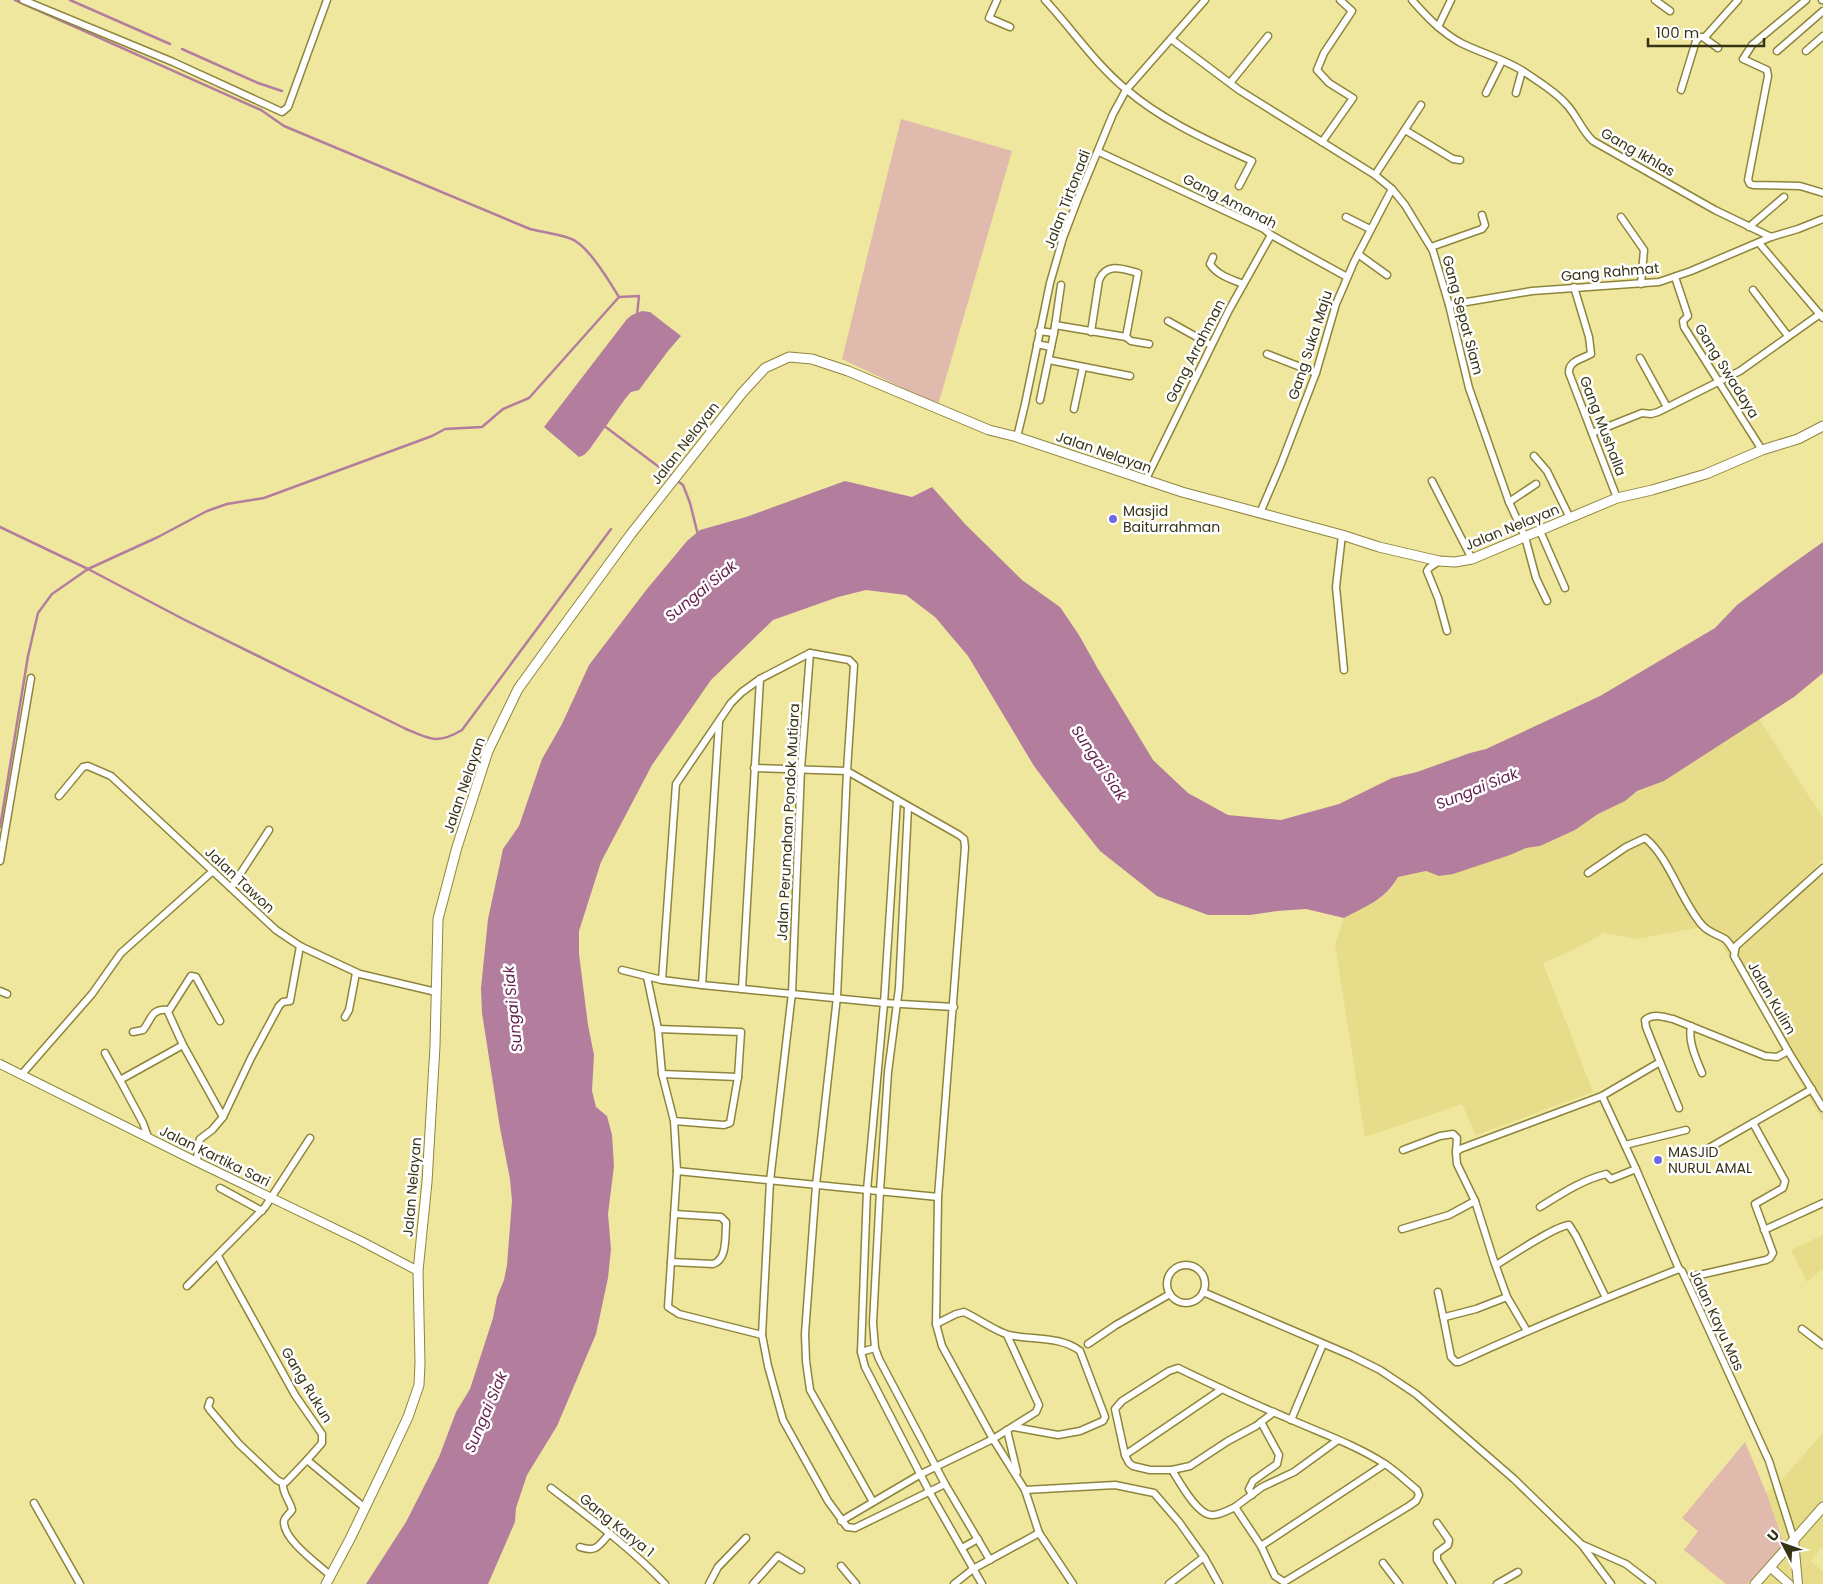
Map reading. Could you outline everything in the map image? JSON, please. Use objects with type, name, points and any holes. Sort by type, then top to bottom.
[{"type":"main road","name":"Jalan Nelayan","points":[[326,1584],[365,1508],[408,1417],[419,1385],[418,1271],[427,1182],[436,1038],[438,919],[475,788],[488,751],[518,689],[631,534],[754,378],[765,368],[789,357],[812,359],[848,371],[989,430],[1017,437],[1145,481],[1342,535],[1379,547],[1439,561],[1455,562],[1472,559],[1617,498],[1706,474],[1762,450],[1798,438],[1823,426]]},
{"type":"main road","points":[[1755,1584],[1823,1507]]},
{"type":"street","points":[[23,0],[173,62],[282,112],[288,107],[327,0]]},
{"type":"street","points":[[997,0],[989,18],[1010,27]]},
{"type":"street","points":[[1045,0],[1083,45],[1126,90],[1184,128],[1252,161],[1239,186]]},
{"type":"street","name":"Jalan Tirtonadi","points":[[1017,437],[1039,331],[1063,238],[1114,114],[1126,90],[1205,0]]},
{"type":"street","points":[[1322,142],[1353,98],[1328,83],[1317,70],[1324,53],[1352,11],[1340,0]]},
{"type":"street","name":"Gang Ikhlas","points":[[1412,0],[1424,15],[1461,43],[1522,71],[1567,104],[1586,134],[1593,141],[1707,206],[1771,237]]},
{"type":"street","points":[[1438,27],[1451,0]]},
{"type":"street","points":[[1655,0],[1670,11]]},
{"type":"street","points":[[1704,38],[1738,0]]},
{"type":"street","points":[[1806,0],[1752,45],[1743,59],[1767,70],[1768,76],[1748,180],[1753,186],[1800,186],[1823,193]]},
{"type":"street","points":[[1777,51],[1823,11]]},
{"type":"street","points":[[1230,83],[1268,36]]},
{"type":"street","points":[[1806,51],[1823,36]]},
{"type":"street","points":[[1681,90],[1696,40],[1700,37],[1704,38],[1718,48]]},
{"type":"street","name":"Gang Sepat Siam","points":[[1171,39],[1230,83],[1375,175],[1392,189],[1414,219],[1431,246],[1449,305],[1469,388],[1509,502],[1525,537],[1536,578],[1547,601]]},
{"type":"street","points":[[1486,93],[1502,61]]},
{"type":"street","points":[[1516,92],[1522,71]]},
{"type":"street","points":[[1375,175],[1421,105]]},
{"type":"street","points":[[1405,130],[1453,159],[1460,160]]},
{"type":"street","name":"Gang Amanah","points":[[1099,152],[1264,229],[1271,235],[1347,277]]},
{"type":"street","name":"Gang Suka Maju","points":[[1260,513],[1316,373],[1332,314],[1347,277],[1392,189]]},
{"type":"street","points":[[1749,227],[1784,197]]},
{"type":"street","points":[[1431,246],[1482,229],[1485,225],[1482,216]]},
{"type":"street","points":[[1346,217],[1370,229]]},
{"type":"street","points":[[1621,217],[1644,250],[1641,284]]},
{"type":"street","name":"Gang Rahmat","points":[[1449,305],[1498,296],[1574,287],[1659,282],[1771,237],[1823,219]]},
{"type":"street","name":"Gang Arrahman","points":[[1145,481],[1243,284],[1271,235]]},
{"type":"street","points":[[1592,434],[1642,413],[1652,414],[1740,372],[1788,336],[1821,316],[1759,243]]},
{"type":"street","points":[[1358,254],[1387,275]]},
{"type":"street","points":[[1213,257],[1211,266],[1224,276],[1243,284]]},
{"type":"street","points":[[1091,332],[1099,280],[1102,274],[1107,269],[1124,269],[1138,273],[1126,337]]},
{"type":"street","name":"Gang Swadaya","points":[[1675,277],[1688,316],[1683,321],[1683,324],[1762,450]]},
{"type":"street","points":[[1040,400],[1054,333],[1061,285]]},
{"type":"street","name":"Gang Mushalla","points":[[1574,287],[1589,337],[1591,354],[1573,362],[1569,368],[1569,373],[1617,498]]},
{"type":"street","points":[[1753,290],[1788,336]]},
{"type":"street","points":[[1168,321],[1212,345]]},
{"type":"street","points":[[1055,325],[1126,337],[1149,344]]},
{"type":"street","points":[[1039,331],[1054,333]]},
{"type":"street","points":[[1037,344],[1051,347]]},
{"type":"street","points":[[1267,354],[1316,373]]},
{"type":"street","points":[[1640,358],[1666,407]]},
{"type":"street","points":[[1048,360],[1130,376]]},
{"type":"street","points":[[1074,409],[1083,367]]},
{"type":"street","points":[[1534,456],[1547,471],[1570,518]]},
{"type":"street","points":[[1432,481],[1472,559]]},
{"type":"street","points":[[1509,502],[1536,484]]},
{"type":"street","points":[[1540,531],[1565,588]]},
{"type":"street","points":[[1342,535],[1336,587],[1344,670]]},
{"type":"street","points":[[1439,561],[1427,571],[1438,598],[1447,631]]},
{"type":"street","points":[[662,980],[676,784],[731,702],[760,679],[810,653],[849,660],[854,665],[847,771],[837,997],[816,1185],[805,1334],[810,1390],[873,1502]]},
{"type":"street","name":"Jalan Perumahan Pondok Mutiara","points":[[810,653],[801,769],[792,993],[770,1181],[762,1335],[768,1366],[783,1420],[841,1521]]},
{"type":"street","points":[[0,861],[31,678]]},
{"type":"street","points":[[742,989],[760,679]]},
{"type":"street","points":[[702,985],[719,720]]},
{"type":"street","name":"Jalan Tawon","points":[[59,796],[83,767],[88,766],[111,776],[276,930],[300,946],[356,973],[436,992]]},
{"type":"street","points":[[754,768],[847,771],[959,835],[965,842],[954,1007],[938,1197],[936,1324],[942,1346],[993,1439],[1025,1490],[1039,1534],[1073,1584]]},
{"type":"street","points":[[897,800],[884,1003],[867,1190],[861,1352],[865,1368],[930,1493],[982,1584]]},
{"type":"street","points":[[908,807],[898,1003],[888,1072],[880,1191],[873,1323],[875,1348],[945,1484],[990,1560]]},
{"type":"street","points":[[231,888],[268,830]]},
{"type":"street","points":[[1588,874],[1626,847],[1646,838],[1651,842],[1669,869],[1686,902],[1702,926],[1711,933],[1725,939],[1734,952]]},
{"type":"street","name":"Jalan Kulim","points":[[1823,868],[1736,946],[1734,952],[1734,956],[1788,1051],[1823,1108]]},
{"type":"street","points":[[22,1074],[92,994],[120,953],[213,872]]},
{"type":"street","points":[[197,1162],[200,1140],[223,1117],[250,1058],[279,1006],[283,1002],[290,1001],[300,946]]},
{"type":"street","points":[[622,970],[662,980],[702,985],[884,1003],[954,1007]]},
{"type":"street","points":[[345,1017],[349,1010],[356,973]]},
{"type":"street","points":[[220,1021],[196,977],[194,975],[188,978],[168,1010],[168,1015],[223,1117]]},
{"type":"street","points":[[647,977],[658,1029],[662,1074],[674,1121],[677,1171],[669,1309],[679,1314],[762,1335]]},
{"type":"street","points":[[0,991],[7,994]]},
{"type":"street","points":[[133,1032],[143,1030],[158,1010],[168,1010]]},
{"type":"street","points":[[1679,1108],[1646,1027],[1646,1018],[1661,1016],[1765,1056],[1777,1057],[1788,1051]]},
{"type":"street","points":[[1691,1026],[1689,1034],[1702,1073]]},
{"type":"street","points":[[658,1029],[741,1032],[738,1077],[730,1123],[724,1125],[674,1121]]},
{"type":"street","points":[[120,1080],[183,1045]]},
{"type":"street","points":[[105,1053],[148,1137]]},
{"type":"street","points":[[1456,1152],[1602,1096],[1660,1062]]},
{"type":"street","name":"Jalan Kartika Sari","points":[[0,1064],[197,1162],[267,1205],[360,1240],[418,1271]]},
{"type":"street","points":[[662,1074],[738,1077]]},
{"type":"street","points":[[1709,1148],[1812,1089]]},
{"type":"street","points":[[1602,1096],[1679,1269]]},
{"type":"street","points":[[1695,1276],[1766,1260],[1773,1253],[1755,1204],[1783,1188],[1785,1181],[1753,1124]]},
{"type":"street","points":[[1625,1145],[1686,1130]]},
{"type":"street","points":[[1403,1150],[1440,1136],[1453,1134],[1457,1138],[1457,1164],[1475,1201],[1507,1297],[1527,1331]]},
{"type":"street","points":[[187,1286],[267,1205],[310,1138]]},
{"type":"street","points":[[1540,1207],[1574,1187],[1596,1177],[1605,1174],[1611,1179],[1636,1169]]},
{"type":"street","points":[[677,1171],[938,1197]]},
{"type":"street","points":[[220,1188],[267,1205]]},
{"type":"street","points":[[1402,1229],[1449,1215],[1475,1201]]},
{"type":"street","points":[[1764,1230],[1823,1203]]},
{"type":"street","points":[[671,1262],[713,1264],[719,1261],[723,1256],[726,1225],[726,1222],[721,1217],[674,1214]]},
{"type":"street","points":[[1496,1265],[1559,1228],[1569,1225],[1606,1298]]},
{"type":"street","name":"Gang Rukun","points":[[218,1256],[290,1386],[322,1434],[322,1443],[308,1460],[283,1483]]},
{"type":"street","points":[[1188,1265],[1196,1268],[1203,1274],[1204,1292],[1198,1299],[1190,1303],[1176,1300],[1170,1294],[1167,1286],[1172,1272],[1179,1267],[1188,1265]]},
{"type":"street","name":"Jalan Kayu Mas","points":[[1442,1316],[1451,1356],[1456,1362],[1679,1269],[1684,1273],[1769,1460],[1794,1540]]},
{"type":"street","points":[[1204,1292],[1380,1370],[1416,1394],[1514,1479],[1582,1545],[1611,1584]]},
{"type":"street","points":[[1438,1292],[1442,1316],[1447,1317],[1476,1309],[1507,1297]]},
{"type":"street","points":[[1088,1344],[1124,1320],[1170,1294]]},
{"type":"street","points":[[936,1324],[964,1312],[1007,1335],[1062,1342],[1071,1344],[1080,1351],[1105,1417],[1103,1421],[1080,1431],[1058,1435],[1010,1429]]},
{"type":"street","points":[[1802,1328],[1823,1345]]},
{"type":"street","points":[[945,1484],[855,1528],[847,1527],[841,1521],[921,1474],[993,1439],[1036,1412],[1039,1405],[1007,1335]]},
{"type":"street","points":[[1292,1420],[1323,1344]]},
{"type":"street","points":[[861,1352],[875,1348]]},
{"type":"street","points":[[1235,1507],[1261,1546],[1275,1576],[1284,1582],[1409,1506],[1416,1501],[1419,1495],[1417,1490],[1386,1464],[1338,1440],[1178,1368],[1169,1371],[1122,1401],[1115,1409],[1125,1455],[1132,1466],[1150,1470],[1172,1470],[1190,1466],[1274,1412]]},
{"type":"street","points":[[1125,1455],[1222,1389]]},
{"type":"street","points":[[210,1401],[208,1407],[210,1410],[239,1444],[277,1480],[283,1483],[284,1494],[292,1508],[283,1523],[286,1531],[300,1549],[331,1576]]},
{"type":"street","points":[[1252,1495],[1249,1489],[1253,1481],[1277,1464],[1280,1455],[1261,1422]]},
{"type":"street","points":[[1010,1429],[1018,1478]]},
{"type":"street","points":[[1172,1470],[1186,1493],[1205,1514],[1213,1516],[1235,1507],[1275,1480],[1294,1472],[1338,1440]]},
{"type":"street","points":[[308,1460],[365,1508]]},
{"type":"street","points":[[1261,1546],[1386,1464]]},
{"type":"street","points":[[1025,1490],[1115,1485],[1154,1493],[1204,1557],[1218,1584]]},
{"type":"street","name":"Gang Karya 1","points":[[551,1488],[610,1533],[646,1564],[665,1584]]},
{"type":"street","points":[[34,1504],[80,1584]]},
{"type":"street","points":[[1437,1523],[1449,1540],[1448,1545],[1437,1553],[1436,1560],[1452,1584]]},
{"type":"street","points":[[580,1547],[590,1550],[595,1549],[610,1533]]},
{"type":"street","points":[[954,1584],[974,1569],[1039,1534]]},
{"type":"street","points":[[709,1584],[718,1567],[746,1538]]},
{"type":"street","points":[[962,1548],[978,1539]]},
{"type":"street","points":[[1794,1540],[1798,1584]]},
{"type":"street","points":[[1582,1545],[1626,1564],[1652,1584]]},
{"type":"street","points":[[753,1584],[778,1556],[801,1570]]},
{"type":"street","points":[[1169,1584],[1204,1557]]},
{"type":"street","points":[[1384,1563],[1400,1584]]},
{"type":"street","points":[[840,1566],[856,1584]]},
{"type":"street","points":[[1770,1567],[1789,1584]]},
{"type":"street","points":[[1497,1584],[1518,1572]]},
{"type":"shaded area","points":[[901,119],[1012,151],[938,405],[842,359]]},
{"type":"shaded area","points":[[1759,719],[1823,818],[1823,858],[1816,866],[1823,879],[1823,1122],[1711,925],[1637,939],[1604,933],[1573,950],[1543,963],[1593,1092],[1476,1135],[1462,1104],[1365,1137],[1335,944],[1344,918],[1381,898],[1391,889],[1398,877],[1426,871],[1439,876],[1510,855],[1526,848],[1540,846],[1575,830],[1598,814],[1625,801],[1637,791],[1664,781]]},
{"type":"shaded area","points":[[1823,1235],[1823,1268],[1807,1282],[1791,1250]]},
{"type":"shaded area","points":[[1823,1433],[1823,1546],[1811,1561],[1823,1572],[1823,1584],[1747,1584],[1784,1544],[1766,1492],[1775,1487]]},
{"type":"shaded area","points":[[1745,1442],[1766,1492],[1784,1544],[1747,1584],[1726,1584],[1684,1550],[1698,1531],[1682,1518]]},
{"type":"water","points":[[642,311],[650,312],[681,336],[639,390],[631,392],[625,399],[589,450],[579,457],[544,427],[627,319]]},
{"type":"water","name":"Sungai Siak","points":[[845,481],[912,497],[932,487],[966,525],[1022,580],[1060,607],[1079,635],[1153,760],[1188,793],[1228,815],[1281,820],[1339,804],[1392,778],[1417,772],[1486,749],[1600,696],[1715,628],[1737,605],[1823,542],[1823,673],[1794,697],[1664,781],[1637,791],[1625,801],[1598,814],[1575,830],[1540,846],[1526,848],[1453,874],[1439,876],[1426,871],[1398,877],[1381,897],[1344,918],[1306,909],[1250,915],[1208,915],[1157,896],[1100,851],[1034,766],[968,656],[935,617],[906,595],[866,590],[838,597],[773,620],[711,680],[652,765],[601,862],[579,931],[579,954],[588,1025],[594,1055],[592,1091],[596,1107],[607,1116],[612,1135],[614,1166],[608,1214],[611,1249],[608,1278],[596,1334],[557,1426],[527,1475],[516,1508],[515,1522],[488,1584],[366,1584],[406,1522],[439,1457],[456,1412],[470,1389],[493,1318],[497,1297],[504,1280],[512,1201],[482,1013],[481,988],[488,919],[503,849],[519,826],[542,759],[562,724],[589,665],[647,589],[687,541],[700,530],[746,517]]},
{"type":"waterway","points":[[15,0],[261,110],[284,126],[530,229],[576,241],[597,263],[619,297],[639,296],[637,315]]},
{"type":"waterway","points":[[70,0],[170,44]]},
{"type":"waterway","points":[[182,49],[258,83],[282,91]]},
{"type":"waterway","points":[[0,827],[28,656],[38,613],[52,594],[88,569],[158,537],[207,511],[227,504],[264,498],[432,436],[445,429],[482,427],[503,409],[529,398],[619,297]]},
{"type":"waterway","points":[[603,425],[683,485],[690,503],[698,535]]},
{"type":"waterway","points":[[0,527],[88,569],[183,619],[404,728],[433,739],[446,738],[462,730],[611,529]]},
{"type":"place","name":"Masjid Baiturrahman","points":[[1113,519]]},
{"type":"place","name":"MASJID NURUL AMAL","points":[[1658,1160]]}]
